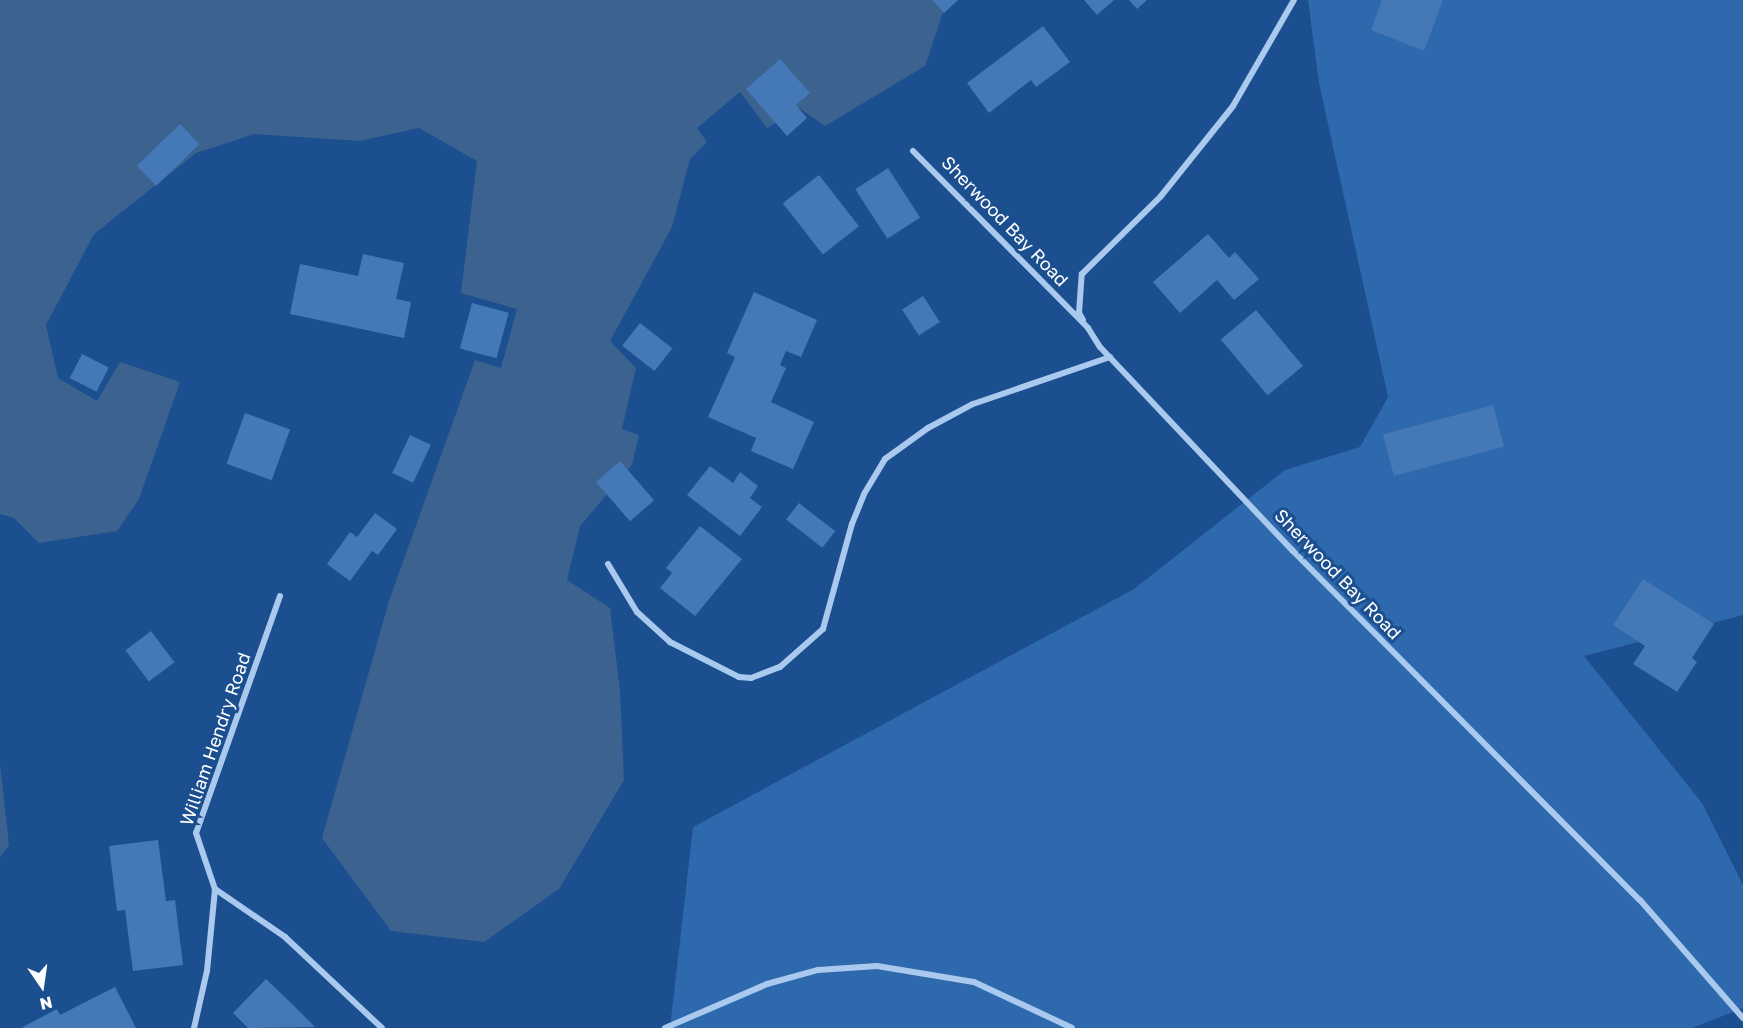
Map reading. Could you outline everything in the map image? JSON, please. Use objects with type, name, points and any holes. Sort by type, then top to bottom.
[{"type":"street","points":[[1088,328],[1079,313],[1082,274],[1161,196],[1233,106],[1294,0]]},
{"type":"street","name":"Sherwood Bay Road","points":[[913,151],[1088,328],[1110,357],[1293,551],[1640,900],[1743,1018]]},
{"type":"street","points":[[608,564],[637,612],[670,642],[739,677],[751,678],[780,667],[823,629],[856,514],[885,459],[928,428],[974,404],[1110,357]]},
{"type":"street","name":"William Hendry Road","points":[[215,890],[196,833],[280,596]]},
{"type":"street","points":[[194,1028],[207,971],[215,890],[285,937],[382,1028]]},
{"type":"street","points":[[665,1028],[767,984],[818,970],[877,966],[974,982],[1072,1028]]},
{"type":"shaded area","points":[[0,0],[947,0],[925,66],[825,126],[799,108],[767,128],[740,92],[697,128],[707,142],[690,159],[672,227],[610,341],[636,368],[622,429],[639,435],[632,465],[580,526],[567,580],[610,608],[620,690],[624,780],[559,889],[484,942],[391,931],[322,838],[389,601],[475,360],[501,368],[517,309],[461,293],[477,161],[419,128],[359,141],[254,134],[196,153],[94,234],[46,325],[58,378],[97,401],[120,362],[180,382],[139,499],[117,531],[39,543],[14,518],[0,514]]},
{"type":"shaded area","points":[[1308,0],[1743,0],[1743,615],[1584,656],[1702,803],[1743,885],[1743,1008],[1692,1028],[670,1028],[693,827],[1134,589],[1285,470],[1360,447],[1388,397],[1319,83]]},
{"type":"shaded area","points":[[0,764],[9,845],[0,857]]},
{"type":"building","points":[[932,0],[958,0],[944,13]]},
{"type":"building","points":[[1084,0],[1114,0],[1097,15]]},
{"type":"building","points":[[1129,0],[1147,0],[1137,9]]},
{"type":"building","points":[[1382,0],[1443,0],[1424,51],[1371,30]]},
{"type":"building","points":[[1043,26],[1070,62],[1036,87],[1031,80],[989,113],[967,83]]},
{"type":"building","points":[[780,59],[810,93],[796,105],[807,118],[787,136],[746,89]]},
{"type":"building","points":[[180,124],[199,144],[156,186],[137,166]]},
{"type":"building","points":[[888,168],[920,217],[887,239],[855,189]]},
{"type":"building","points":[[819,175],[859,226],[823,255],[783,203]]},
{"type":"building","points":[[1208,234],[1229,258],[1235,252],[1259,279],[1234,300],[1217,280],[1180,313],[1153,282]]},
{"type":"building","points":[[363,254],[404,263],[396,299],[411,302],[404,338],[290,314],[300,264],[358,276]]},
{"type":"building","points":[[754,292],[817,320],[801,357],[786,351],[780,365],[786,368],[771,402],[814,422],[793,469],[751,451],[756,438],[708,417],[735,357],[727,353]]},
{"type":"building","points":[[923,296],[940,322],[919,336],[902,310]]},
{"type":"building","points":[[472,303],[509,313],[497,358],[460,348]]},
{"type":"building","points":[[1256,310],[1303,366],[1268,395],[1221,340]]},
{"type":"building","points":[[640,323],[672,348],[654,371],[622,346]]},
{"type":"building","points":[[82,354],[109,368],[96,392],[70,378]]},
{"type":"building","points":[[1493,405],[1504,447],[1394,476],[1383,435]]},
{"type":"building","points":[[245,413],[290,429],[272,480],[227,464]]},
{"type":"building","points":[[410,435],[431,445],[413,483],[392,473]]},
{"type":"building","points":[[620,461],[654,500],[630,521],[596,482]]},
{"type":"building","points":[[710,466],[733,483],[740,472],[758,486],[750,498],[762,507],[740,536],[687,495]]},
{"type":"building","points":[[799,503],[835,531],[822,548],[786,520]]},
{"type":"building","points":[[375,513],[397,529],[378,555],[372,551],[350,581],[327,564],[350,532],[357,537]]},
{"type":"building","points":[[700,526],[742,559],[695,616],[660,588],[672,573],[666,568]]},
{"type":"building","points":[[1643,579],[1714,624],[1692,658],[1697,662],[1677,692],[1633,664],[1645,646],[1613,625]]},
{"type":"building","points":[[151,631],[174,662],[149,681],[125,650]]},
{"type":"building","points":[[158,840],[166,901],[175,900],[183,965],[133,971],[125,910],[117,911],[109,846]]},
{"type":"building","points":[[266,979],[315,1027],[248,1028],[233,1013]]},
{"type":"building","points":[[115,987],[136,1028],[21,1028],[57,1009],[60,1015]]}]
